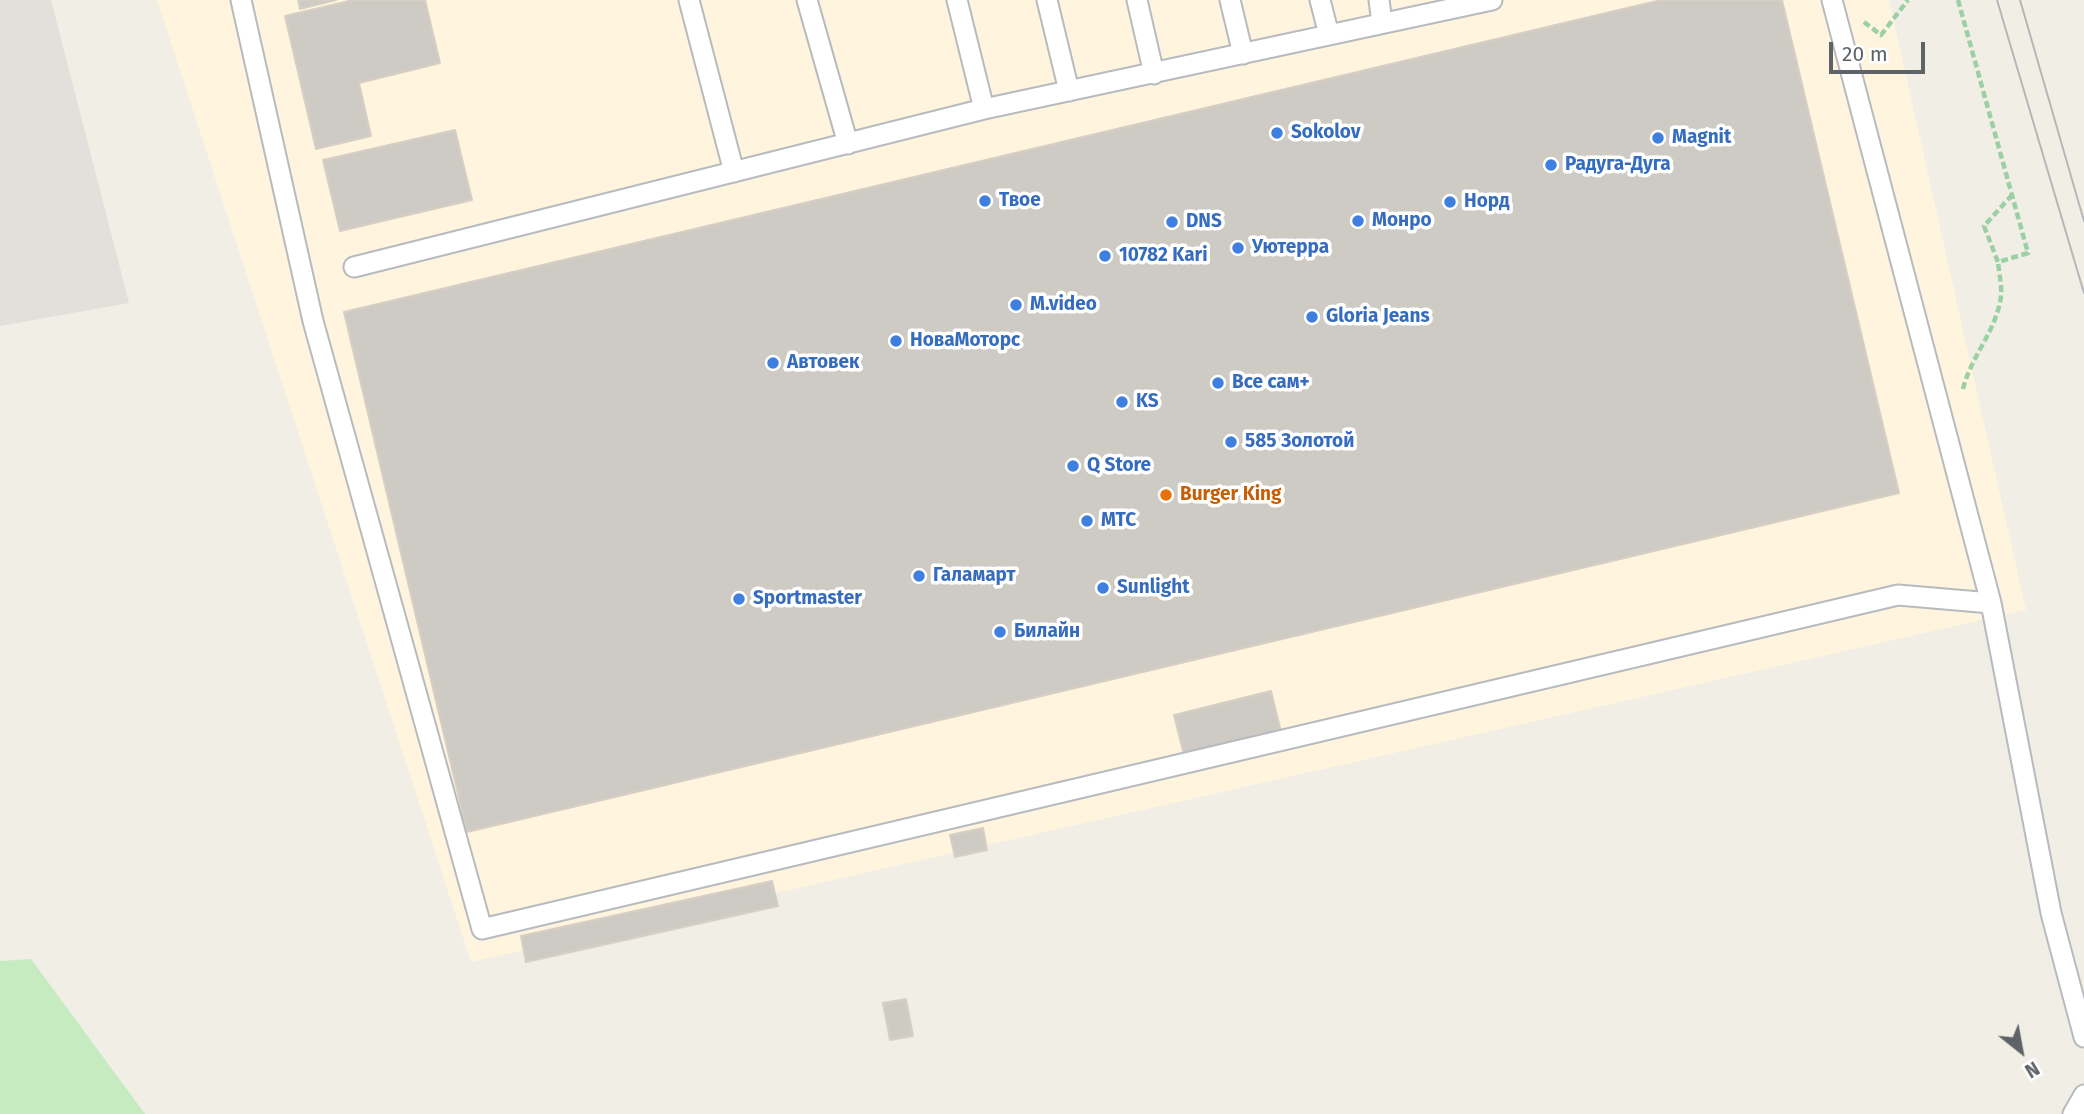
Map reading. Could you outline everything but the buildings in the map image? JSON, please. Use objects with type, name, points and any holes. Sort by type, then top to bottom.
[{"type":"lane","points":[[241,0],[313,321],[482,929],[1898,595],[1991,603]]},
{"type":"lane","points":[[689,0],[734,172]]},
{"type":"lane","points":[[807,0],[848,144]]},
{"type":"lane","points":[[957,0],[984,109]]},
{"type":"lane","points":[[1047,0],[1069,91]]},
{"type":"lane","points":[[1137,0],[1154,74]]},
{"type":"lane","points":[[1230,0],[1243,54]]},
{"type":"lane","points":[[1320,0],[1329,35]]},
{"type":"lane","points":[[1379,0],[1382,23]]},
{"type":"lane","points":[[354,267],[984,109],[1492,0]]},
{"type":"lane","points":[[1832,0],[1991,603],[2051,913],[2084,1037]]},
{"type":"lane","points":[[2073,1114],[2084,1095]]},
{"type":"path","points":[[1881,35],[1908,0]]},
{"type":"path","points":[[1958,0],[2028,253],[1998,262]]},
{"type":"path","points":[[1963,389],[1966,374],[1995,320],[2001,294],[1998,262],[1984,226],[2013,194]]},
{"type":"shaded area","points":[[0,0],[51,0],[129,303],[0,326]]},
{"type":"shaded area","points":[[157,0],[1889,0],[2026,610],[471,962]]},
{"type":"green space","points":[[31,959],[145,1114],[0,1114],[0,961]]},
{"type":"tram line","points":[[1997,0],[2084,293]]},
{"type":"tram line","points":[[2020,0],[2084,221]]},
{"type":"place","name":"Sokolov","points":[[1277,133]]},
{"type":"place","name":"Magnit","points":[[1658,138]]},
{"type":"place","name":"Радуга-Дуга","points":[[1551,165]]},
{"type":"place","name":"Твое","points":[[985,201]]},
{"type":"place","name":"Норд","points":[[1450,202]]},
{"type":"place","name":"Монро","points":[[1358,221]]},
{"type":"place","name":"DNS","points":[[1172,222]]},
{"type":"place","name":"Уютерра","points":[[1238,248]]},
{"type":"place","name":"10782 Kari","points":[[1105,256]]},
{"type":"place","name":"M.video","points":[[1016,305]]},
{"type":"place","name":"Gloria Jeans","points":[[1312,317]]},
{"type":"place","name":"НоваМоторс","points":[[896,341]]},
{"type":"place","name":"Автовек","points":[[773,363]]},
{"type":"place","name":"Все сам+","points":[[1218,383]]},
{"type":"place","name":"KS","points":[[1122,402]]},
{"type":"place","name":"585 Золотой","points":[[1231,442]]},
{"type":"place","name":"Q Store","points":[[1073,466]]},
{"type":"place","name":"Burger King","points":[[1166,495]]},
{"type":"place","name":"МТС","points":[[1087,521]]},
{"type":"place","name":"Галамарт","points":[[919,576]]},
{"type":"place","name":"Sunlight","points":[[1103,588]]},
{"type":"place","name":"Sportmaster","points":[[739,599]]},
{"type":"place","name":"Билайн","points":[[1000,632]]}]
